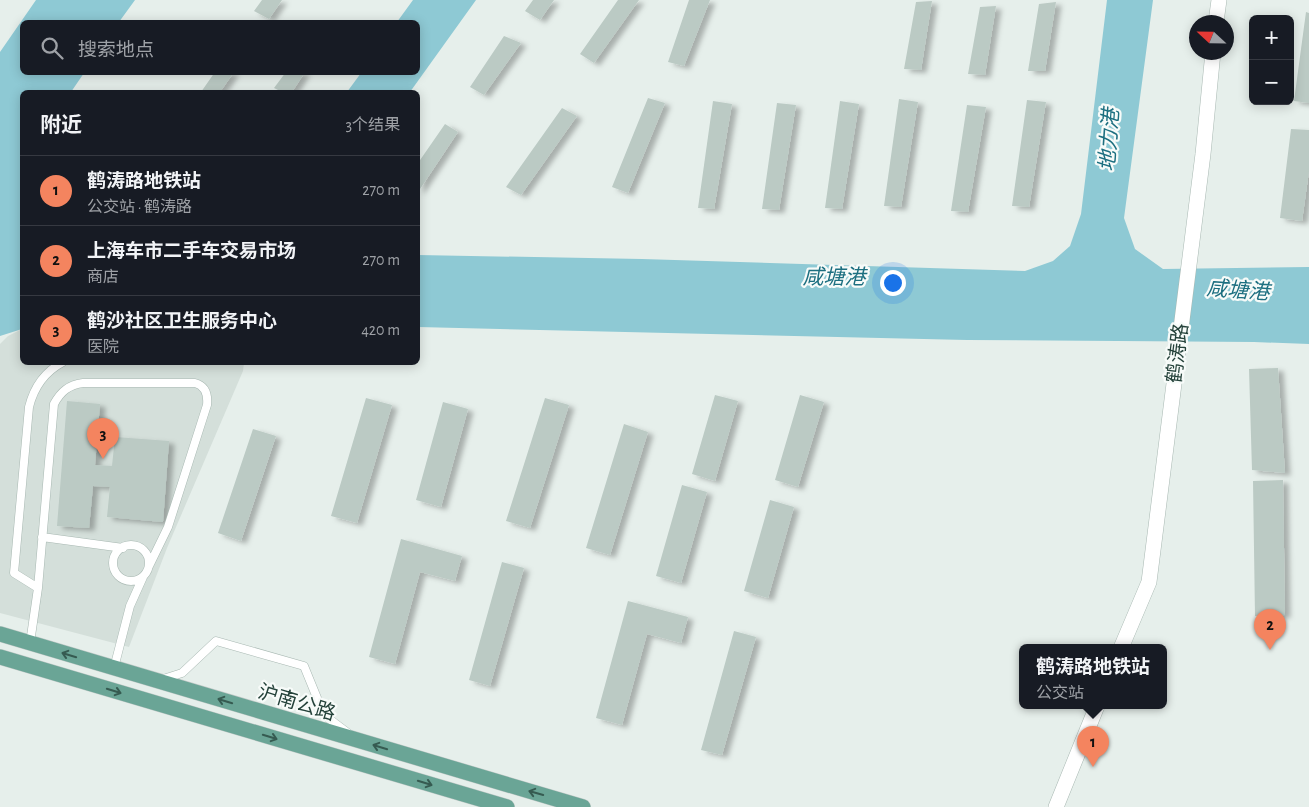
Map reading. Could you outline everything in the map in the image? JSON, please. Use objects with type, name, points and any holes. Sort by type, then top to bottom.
[{"type":"main road","name":"沪南公路","points":[[0,634],[583,807]]},
{"type":"main road","name":"沪南公路","points":[[0,657],[506,807]]},
{"type":"street","points":[[1217,15],[1219,0]]},
{"type":"street","name":"鹤涛路","points":[[1123,644],[1149,582],[1203,154],[1212,60]]},
{"type":"street","points":[[1056,807],[1096,709]]},
{"type":"lane","points":[[38,588],[14,572],[32,396],[44,377],[58,365]]},
{"type":"lane","points":[[30,643],[38,588],[54,404],[65,389],[75,384],[200,384],[206,392],[207,405],[168,527],[147,572],[138,580],[126,580],[116,572],[114,567],[115,556],[128,546],[139,547],[147,555],[149,566]]},
{"type":"lane","points":[[42,537],[123,548]]},
{"type":"lane","points":[[114,668],[130,606],[143,576]]},
{"type":"lane","points":[[158,681],[182,672],[216,641],[304,666],[324,715],[358,740]]},
{"type":"shaded area","points":[[20,330],[20,365],[244,365],[243,371],[167,548],[129,647],[0,613],[0,344],[8,336]]},
{"type":"water","points":[[36,0],[135,0],[120,20],[22,20]]},
{"type":"water","points":[[413,0],[476,0],[411,90],[348,90],[360,75],[420,75],[420,20],[398,20]]},
{"type":"water","points":[[1107,0],[1153,0],[1124,218],[1135,249],[1163,269],[1309,267],[1309,344],[967,340],[420,327],[420,255],[642,259],[1025,271],[1053,261],[1070,246],[1081,214]]},
{"type":"water","points":[[20,23],[20,75],[83,75],[72,90],[20,90],[20,330],[0,336],[0,52]]},
{"type":"building","points":[[262,0],[282,0],[269,19],[254,11]]},
{"type":"building","points":[[533,0],[554,0],[540,20],[525,11]]},
{"type":"building","points":[[618,0],[639,0],[594,63],[580,54]]},
{"type":"building","points":[[689,0],[710,0],[684,66],[668,62]]},
{"type":"building","points":[[932,1],[921,70],[904,69],[916,2]]},
{"type":"building","points":[[1056,2],[1045,71],[1028,71],[1039,4]]},
{"type":"building","points":[[996,6],[985,75],[968,74],[980,7]]},
{"type":"building","points":[[1306,12],[1309,13],[1309,103],[1294,101]]},
{"type":"building","points":[[504,36],[521,43],[484,95],[470,87]]},
{"type":"building","points":[[213,75],[232,75],[221,90],[202,90]]},
{"type":"building","points":[[284,75],[303,75],[293,90],[278,90],[274,88]]},
{"type":"building","points":[[648,98],[665,103],[628,193],[612,187]]},
{"type":"building","points":[[899,99],[918,102],[901,207],[884,206]]},
{"type":"building","points":[[1027,100],[1046,102],[1029,207],[1012,206]]},
{"type":"building","points":[[713,101],[732,104],[714,209],[698,208]]},
{"type":"building","points":[[840,101],[859,104],[842,209],[825,208]]},
{"type":"building","points":[[777,103],[796,105],[779,210],[762,209]]},
{"type":"building","points":[[967,105],[986,107],[968,212],[951,211]]},
{"type":"building","points":[[562,108],[577,116],[521,195],[506,187]]},
{"type":"building","points":[[445,124],[458,132],[420,189],[420,160]]},
{"type":"building","points":[[1291,129],[1309,130],[1309,171],[1302,221],[1280,218]]},
{"type":"building","points":[[1278,368],[1285,473],[1252,470],[1249,369]]},
{"type":"building","points":[[715,395],[738,401],[715,481],[692,474]]},
{"type":"building","points":[[800,395],[824,402],[798,487],[775,480]]},
{"type":"building","points":[[366,398],[392,405],[357,523],[331,516]]},
{"type":"building","points":[[545,398],[569,405],[530,528],[506,521]]},
{"type":"building","points":[[67,401],[100,404],[95,465],[112,466],[115,437],[169,441],[163,522],[107,517],[110,487],[93,486],[89,528],[57,526]]},
{"type":"building","points":[[443,402],[468,409],[441,507],[416,500]]},
{"type":"building","points":[[624,424],[648,432],[610,555],[586,548]]},
{"type":"building","points":[[253,429],[276,436],[241,541],[218,533]]},
{"type":"building","points":[[1283,480],[1285,615],[1255,616],[1253,481]]},
{"type":"building","points":[[682,485],[707,492],[681,583],[656,576]]},
{"type":"building","points":[[770,500],[794,507],[768,598],[744,591]]},
{"type":"building","points":[[401,539],[462,556],[455,581],[420,572],[395,664],[369,657]]},
{"type":"building","points":[[502,562],[524,568],[490,686],[469,680]]},
{"type":"building","points":[[628,601],[688,617],[681,643],[647,634],[622,725],[596,718]]},
{"type":"building","points":[[734,631],[756,637],[722,755],[701,750]]},
{"type":"place","name":"鹤沙社区卫生服务中心","points":[[103,459]]},
{"type":"place","name":"上海车市二手车交易市场","points":[[1270,650]]},
{"type":"place","name":"鹤涛路地铁站","points":[[1093,767]]},
{"type":"water label","name":"地力港","points":[[1109,140]]},
{"type":"water label","name":"咸塘港","points":[[834,277]]},
{"type":"water label","name":"咸塘港","points":[[1238,290]]}]
